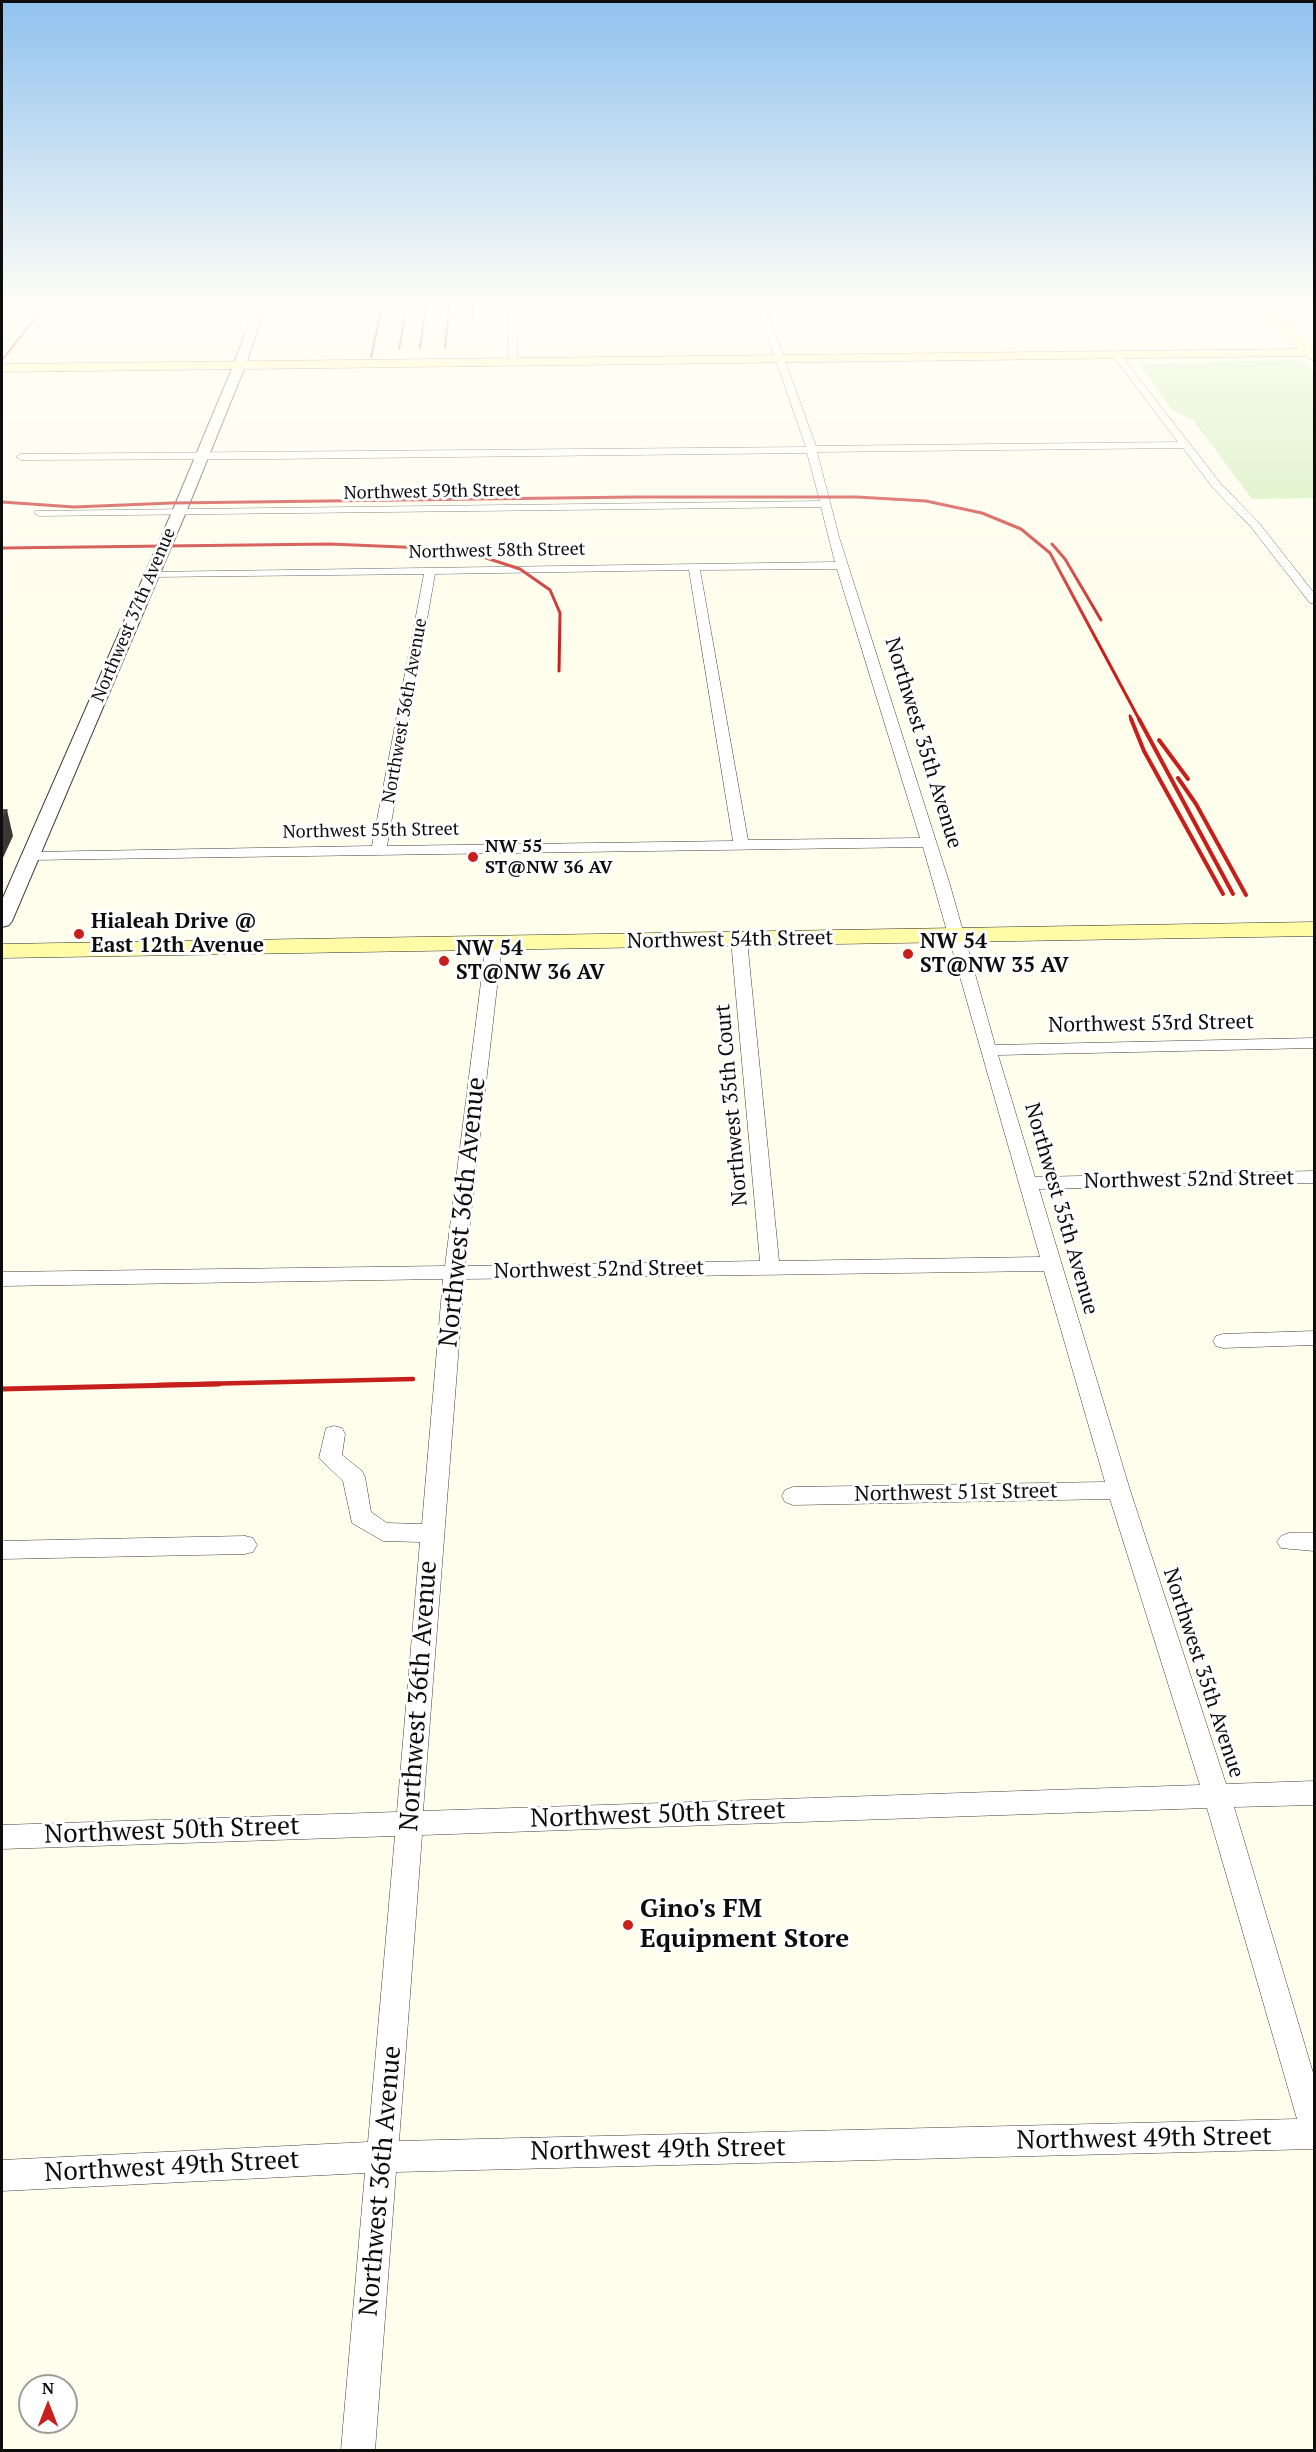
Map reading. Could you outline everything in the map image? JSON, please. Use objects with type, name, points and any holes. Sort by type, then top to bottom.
[{"type":"main road","name":"Northwest 54th Street","points":[[2,951],[1314,929]]},
{"type":"street","name":"Northwest 37th Avenue","points":[[2,921],[153,574],[215,420]]},
{"type":"street","name":"Northwest 35th Avenue","points":[[802,420],[812,450],[824,504],[1119,1490],[1217,1796],[1314,2125]]},
{"type":"street","points":[[1166,420],[1217,486],[1256,525],[1314,600]]},
{"type":"street","points":[[21,457],[1185,445]]},
{"type":"street","name":"Northwest 59th Street","points":[[39,513],[824,504]]},
{"type":"street","name":"Northwest 58th Street","points":[[153,574],[843,565]]},
{"type":"street","points":[[694,567],[741,844]]},
{"type":"street","name":"Northwest 36th Avenue","points":[[379,851],[430,570]]},
{"type":"street","name":"Northwest 55th Street","points":[[31,856],[927,842]]},
{"type":"street","name":"Northwest 35th Court","points":[[739,940],[770,1267]]},
{"type":"street","name":"Northwest 36th Avenue","points":[[358,2451],[384,2157],[454,1273],[494,944]]},
{"type":"street","name":"Northwest 53rd Street","points":[[989,1050],[1314,1043]]},
{"type":"street","name":"Northwest 52nd Street","points":[[1028,1183],[1314,1177]]},
{"type":"street","name":"Northwest 52nd Street","points":[[2,1279],[1052,1264]]},
{"type":"street","points":[[1223,1341],[1314,1338]]},
{"type":"street","points":[[334,1434],[330,1458],[354,1477],[360,1517],[383,1532],[432,1533]]},
{"type":"street","name":"Northwest 51st Street","points":[[793,1496],[1119,1490]]},
{"type":"street","points":[[1289,1542],[1314,1542]]},
{"type":"street","points":[[2,1550],[245,1545]]},
{"type":"street","name":"Northwest 50th Street","points":[[2,1837],[1314,1793]]},
{"type":"street","name":"Northwest 49th Street","points":[[2,2175],[384,2157],[1314,2134]]},
{"type":"green space","points":[[1193,420],[1314,420],[1314,498],[1252,499]]},
{"type":"building","points":[[2,810],[7,810],[2,821]]},
{"type":"railway","points":[[2,502],[74,507],[172,503],[634,497],[857,497],[926,501],[982,513],[1021,529],[1050,553],[1140,721]]},
{"type":"railway","points":[[2,548],[330,544],[426,548],[474,554],[520,569],[550,590],[560,613],[559,671]]},
{"type":"railway","points":[[1052,544],[1065,559],[1101,620]]},
{"type":"railway","points":[[1130,716],[1132,721]]},
{"type":"railway","points":[[1131,719],[1144,751],[1223,894]]},
{"type":"railway","points":[[1139,719],[1233,894]]},
{"type":"railway","points":[[1159,740],[1188,779]]},
{"type":"railway","points":[[1178,778],[1196,804],[1246,895]]},
{"type":"railway","points":[[157,1385],[413,1379]]},
{"type":"railway","points":[[2,1389],[219,1384]]},
{"type":"place","name":"NW 55 ST@NW 36 AV","points":[[473,857]]},
{"type":"place","name":"Hialeah Drive @ East 12th Avenue","points":[[79,934]]},
{"type":"place","name":"NW 54 ST@NW 35 AV","points":[[908,954]]},
{"type":"place","name":"NW 54 ST@NW 36 AV","points":[[444,961]]},
{"type":"place","name":"Gino's FM Equipment Store","points":[[628,1925]]}]
